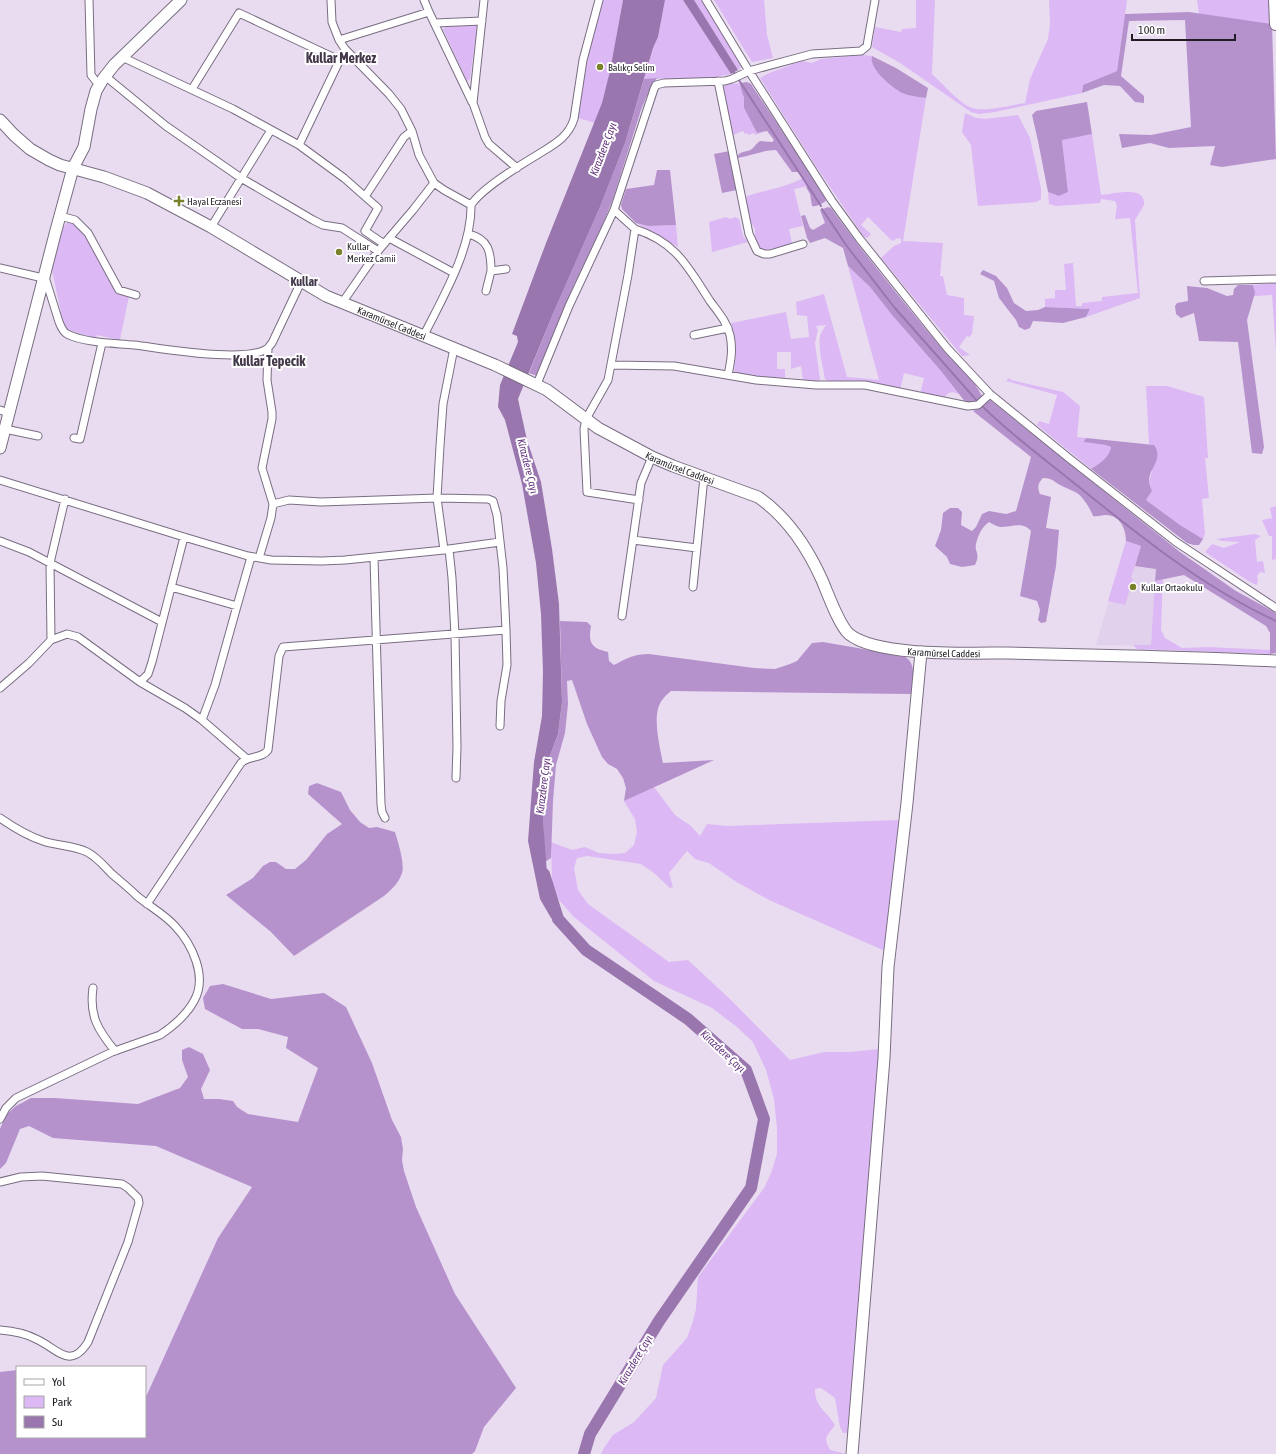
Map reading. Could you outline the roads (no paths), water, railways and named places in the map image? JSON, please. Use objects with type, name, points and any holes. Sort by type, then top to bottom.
[{"type":"main road","points":[[0,448],[5,429],[5,412],[73,168],[84,147],[93,98],[105,76],[122,57],[181,0]]},
{"type":"main road","points":[[1275,0],[1276,15]]},
{"type":"main road","name":"Karamürsel Caddesi","points":[[0,120],[14,135],[39,155],[60,165],[104,176],[147,193],[211,227],[302,282],[342,303],[424,335],[537,384],[610,436],[673,466],[758,497],[766,502],[784,520],[799,540],[814,565],[844,628],[855,638],[864,642],[922,652],[1132,656],[1276,661]]},
{"type":"main road","points":[[852,1454],[884,1058],[888,967],[907,803],[922,652]]},
{"type":"street","points":[[89,0],[91,75],[99,85]]},
{"type":"street","points":[[331,0],[332,22],[339,40],[345,49],[389,94],[401,109],[412,131],[419,155],[434,183],[471,205]]},
{"type":"street","points":[[424,0],[473,103],[485,137],[490,144],[517,168]]},
{"type":"street","points":[[473,103],[484,0]]},
{"type":"street","points":[[424,335],[454,273],[468,234],[471,217],[471,205],[474,200],[517,168],[561,140],[570,130],[574,119],[586,47],[599,0]]},
{"type":"street","points":[[706,0],[746,72],[832,201],[859,238],[987,397],[1070,459],[1176,542],[1276,608]]},
{"type":"street","points":[[537,384],[569,306],[614,210],[656,85],[664,83],[718,82],[732,79],[746,72],[812,54],[861,51],[867,46],[875,0]]},
{"type":"street","points":[[339,40],[429,12]]},
{"type":"street","points":[[192,89],[239,13],[339,60]]},
{"type":"street","points":[[435,23],[482,21]]},
{"type":"street","points":[[299,145],[345,49]]},
{"type":"street","points":[[122,57],[233,109],[299,145],[366,196],[378,208],[365,231],[384,244]]},
{"type":"street","points":[[105,76],[166,126],[241,178],[323,225],[342,228],[378,251]]},
{"type":"street","points":[[718,82],[749,234],[757,251],[764,254],[770,254],[803,244]]},
{"type":"street","points":[[211,227],[271,130]]},
{"type":"street","points":[[366,196],[404,137],[412,131]]},
{"type":"street","points":[[342,303],[378,251],[434,183]]},
{"type":"street","points":[[614,210],[635,229],[650,235],[679,255],[724,320],[728,328],[732,348],[728,375]]},
{"type":"street","points":[[60,216],[75,220],[88,233],[97,247],[117,288],[136,295]]},
{"type":"street","points":[[635,229],[628,276],[611,365],[606,384],[586,419],[584,436],[587,492],[639,500]]},
{"type":"street","points":[[468,234],[480,238],[487,245],[491,260],[491,272],[486,291]]},
{"type":"street","points":[[389,238],[454,273]]},
{"type":"street","points":[[0,268],[44,276],[59,322],[64,332],[73,336],[102,342],[192,353],[248,353],[268,348]]},
{"type":"street","points":[[491,272],[506,268]]},
{"type":"street","points":[[1204,282],[1276,279]]},
{"type":"street","points":[[259,558],[271,518],[273,504],[262,468],[272,419],[267,380],[268,348],[272,343],[302,282]]},
{"type":"street","points":[[694,335],[728,328]]},
{"type":"street","points":[[74,438],[80,439],[102,342]]},
{"type":"street","points":[[454,348],[443,404],[438,498],[452,578],[455,634],[457,747],[456,778]]},
{"type":"street","points":[[611,365],[674,366],[756,380],[816,385],[865,385],[961,406],[978,405],[987,397]]},
{"type":"street","points":[[5,429],[38,436]]},
{"type":"street","points":[[622,616],[641,483],[652,457]]},
{"type":"street","points":[[693,587],[704,477]]},
{"type":"street","points":[[0,480],[251,557],[271,560],[322,562],[374,558],[500,542]]},
{"type":"street","points":[[273,504],[289,500],[327,502],[438,498],[493,500],[496,510],[503,568],[506,630],[507,665],[501,701],[500,726]]},
{"type":"street","points":[[51,640],[50,563],[65,500]]},
{"type":"street","points":[[140,682],[146,677],[150,669],[184,537]]},
{"type":"street","points":[[633,540],[697,548]]},
{"type":"street","points":[[0,541],[50,563],[162,622]]},
{"type":"street","points":[[202,720],[211,699],[251,557]]},
{"type":"street","points":[[374,558],[375,641],[381,804],[382,812],[385,818]]},
{"type":"street","points":[[171,587],[237,606]]},
{"type":"street","points":[[147,904],[242,763],[248,759],[262,755],[268,750],[281,648],[285,646],[375,641],[506,630]]},
{"type":"street","points":[[0,688],[29,663],[51,640],[67,634],[78,637],[140,682],[185,708],[202,720],[248,759]]},
{"type":"street","points":[[0,818],[31,837],[77,848],[93,856],[147,904],[169,920],[187,941],[197,964],[200,980],[194,1001],[166,1031],[160,1035],[115,1051],[16,1098],[6,1108],[0,1119]]},
{"type":"street","points":[[93,988],[92,1003],[96,1022],[104,1038],[115,1051]]},
{"type":"street","points":[[0,1182],[26,1177],[42,1176],[122,1184],[136,1194],[139,1203],[134,1224],[88,1342],[76,1356],[65,1356],[43,1342],[29,1336],[0,1330]]},
{"type":"water","points":[[623,0],[665,0],[658,37],[653,48],[625,143],[600,207],[552,316],[518,399],[527,440],[541,482],[559,604],[562,702],[558,734],[549,758],[545,786],[543,820],[549,900],[558,919],[551,918],[540,899],[528,841],[534,762],[542,716],[543,672],[541,614],[536,563],[522,484],[505,420],[498,407],[500,385],[518,342],[517,336],[512,334],[546,243],[602,103],[610,71]]},
{"type":"water","points":[[683,0],[694,0],[738,70],[731,74]]},
{"type":"waterway","points":[[733,71],[821,206]]},
{"type":"waterway","points":[[822,209],[846,245],[894,307],[978,402]]},
{"type":"waterway","points":[[981,405],[1004,427],[1173,560],[1223,593],[1276,621]]},
{"type":"waterway","name":"Kirazdere Çayı","points":[[544,874],[558,919],[586,950],[688,1019],[746,1070],[764,1119],[751,1188],[659,1321],[590,1434],[584,1454]]},
{"type":"place","name":"Balıkçı Selim","points":[[600,67]]},
{"type":"place","name":"Hayal Eczanesi","points":[[179,201]]},
{"type":"place","name":"Kullar Merkez Camii","points":[[339,252]]},
{"type":"place","name":"Kullar Ortaokulu","points":[[1133,587]]},
{"type":"district","name":"Kullar Merkez","points":[[341,58]]},
{"type":"district","name":"Kullar","points":[[304,282]]},
{"type":"district","name":"Kullar Tepecik","points":[[269,361]]}]
